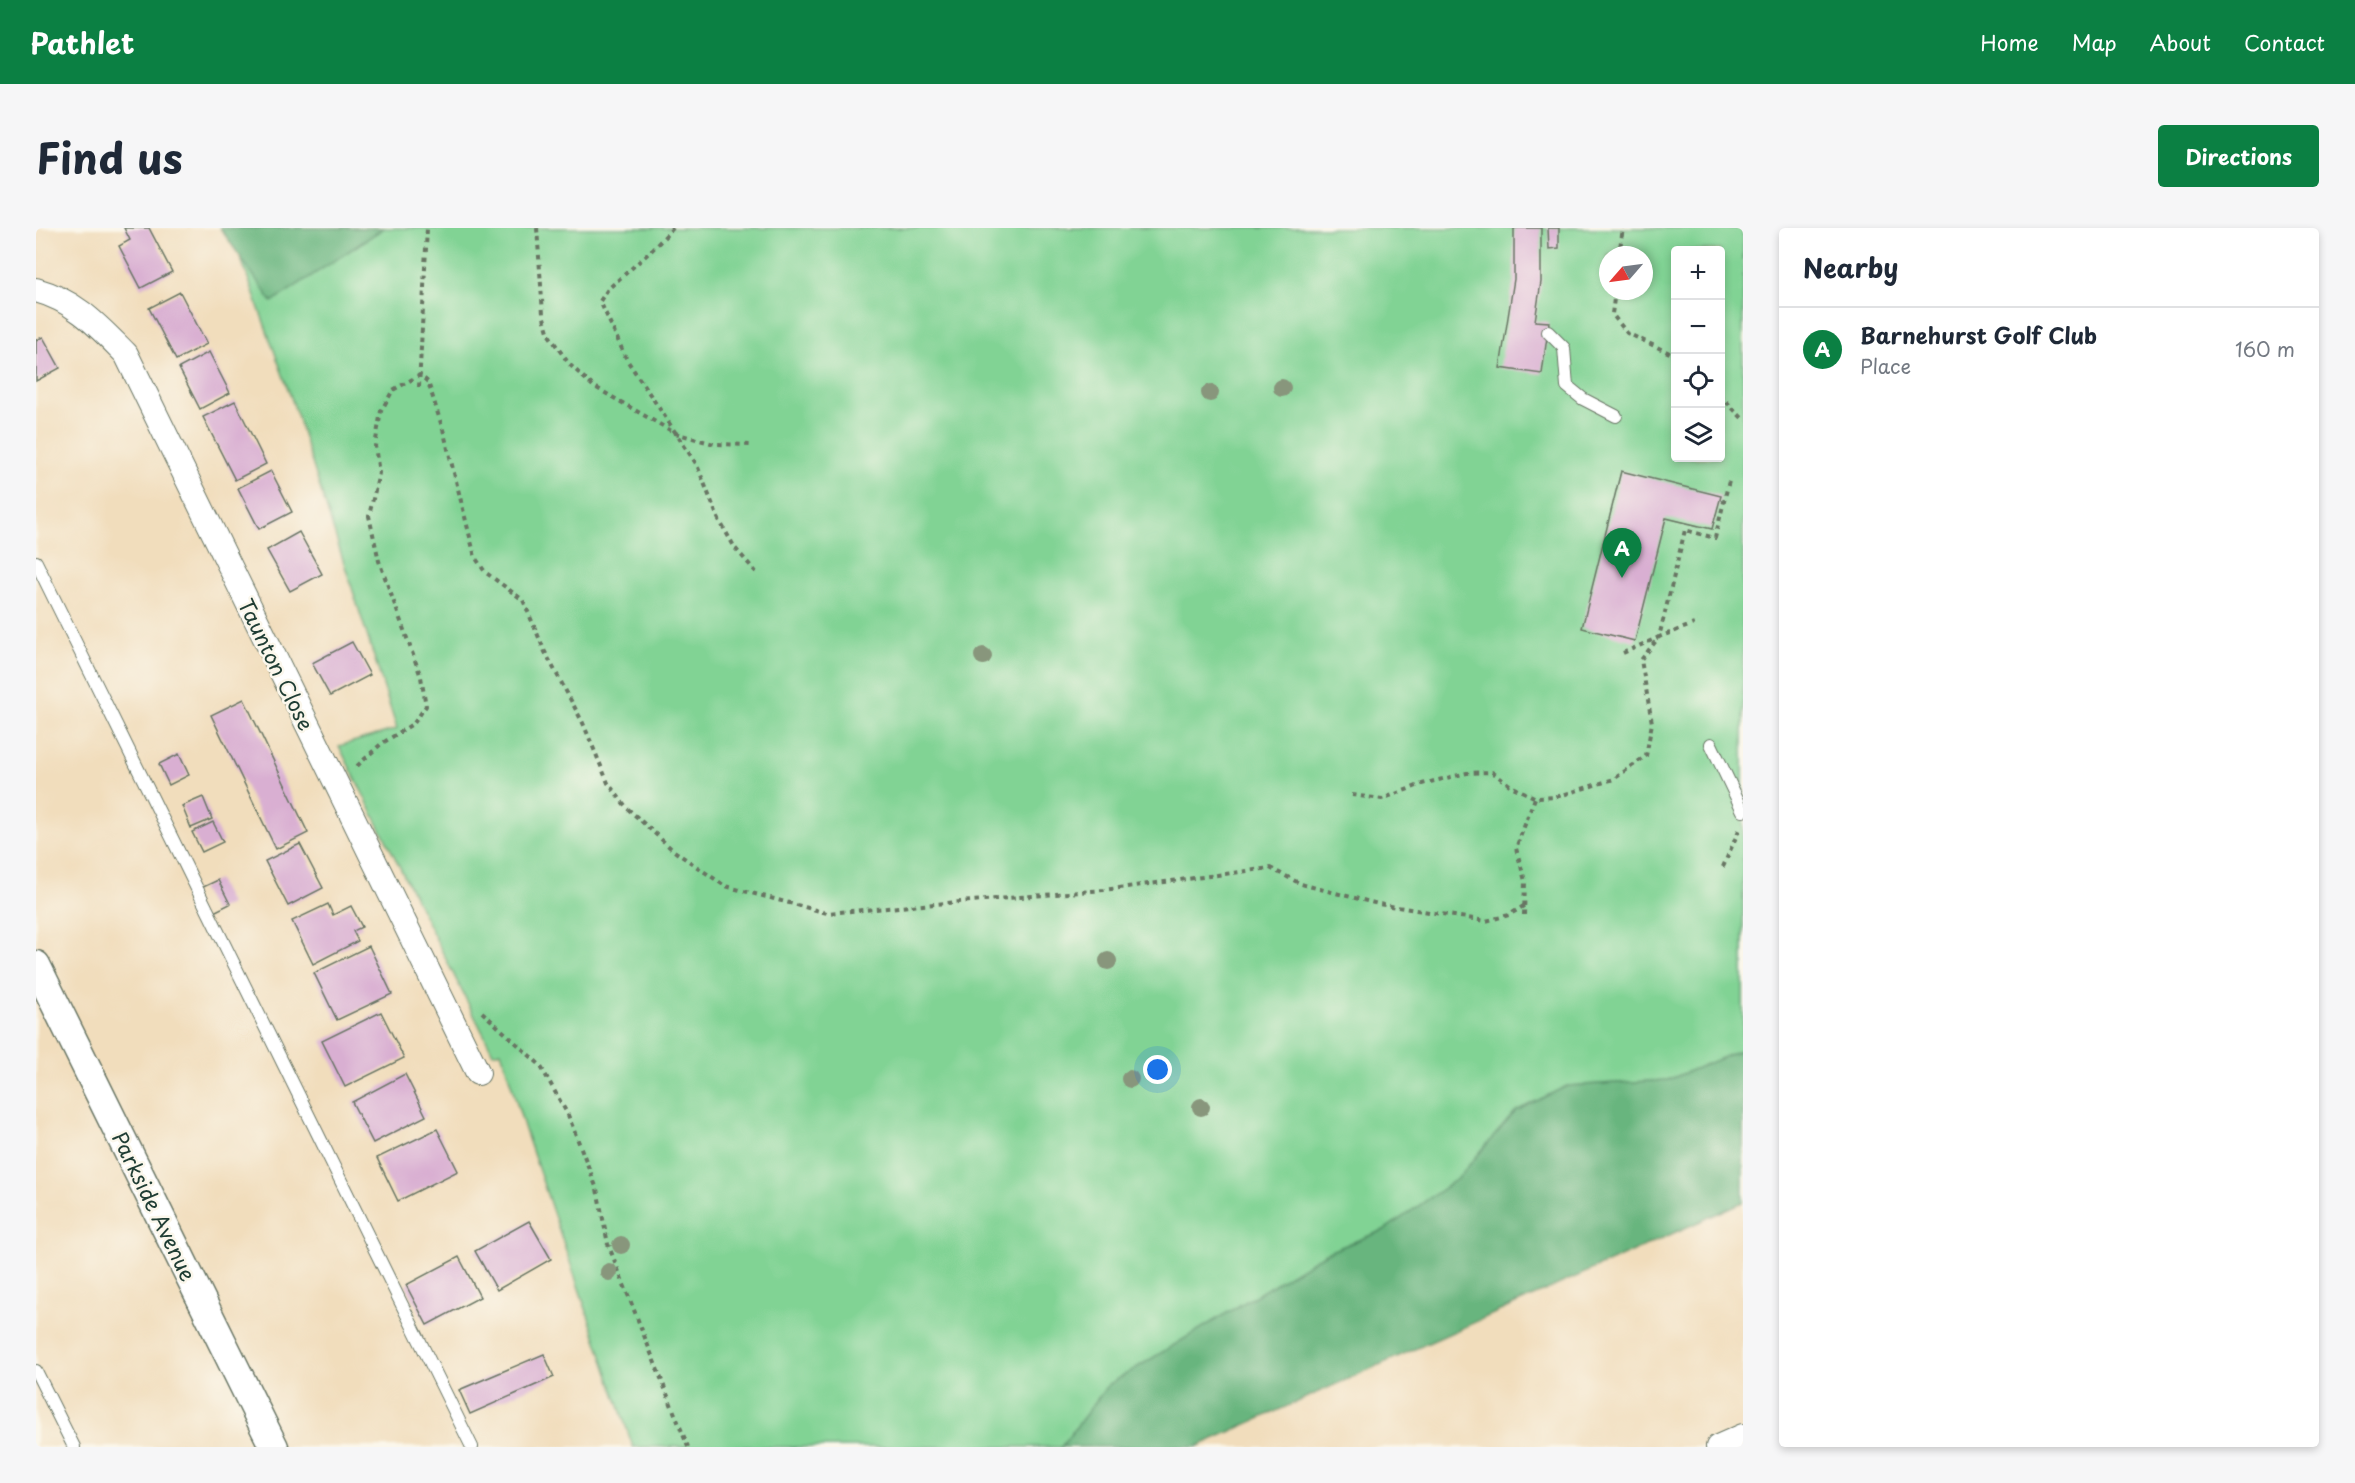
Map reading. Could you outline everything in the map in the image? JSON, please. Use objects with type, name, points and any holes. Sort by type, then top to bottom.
[{"type":"street","name":"Taunton Close","points":[[36,290],[47,293],[85,313],[126,354],[478,1073]]},
{"type":"street","name":"Parkside Avenue","points":[[36,965],[274,1447]]},
{"type":"street","points":[[1718,1447],[1743,1436]]},
{"type":"lane","points":[[1548,332],[1564,348],[1567,386],[1583,399],[1616,416]]},
{"type":"lane","points":[[36,562],[472,1447]]},
{"type":"lane","points":[[1711,744],[1743,811]]},
{"type":"lane","points":[[36,1371],[74,1447]]},
{"type":"path","points":[[418,387],[427,228]]},
{"type":"path","points":[[537,228],[543,314],[549,335],[569,364],[592,386],[675,433],[714,444],[751,445]]},
{"type":"path","points":[[673,228],[608,290],[600,301],[627,360],[698,465],[718,518],[735,548],[756,572]]},
{"type":"path","points":[[1620,246],[1623,228]]},
{"type":"path","points":[[1614,300],[1612,314],[1627,333],[1672,354]]},
{"type":"path","points":[[356,767],[381,744],[414,723],[426,706],[421,677],[379,561],[369,516],[380,473],[375,446],[381,411],[393,390],[420,375]]},
{"type":"path","points":[[420,375],[428,382],[444,433],[475,557],[485,572],[523,600],[545,652],[583,723],[608,783],[627,808],[674,851],[725,886],[827,913],[1104,890],[1270,868],[1301,884],[1378,904],[1486,921],[1509,915],[1525,905]]},
{"type":"path","points":[[1725,400],[1743,418]]},
{"type":"path","points":[[1352,795],[1382,799],[1422,784],[1467,773],[1492,772],[1511,786],[1536,798],[1556,796],[1614,779],[1646,756],[1652,723],[1641,660],[1659,638],[1685,530],[1715,538],[1729,481]]},
{"type":"path","points":[[1623,653],[1694,624]]},
{"type":"path","points":[[1524,915],[1525,881],[1516,848],[1536,798]]},
{"type":"path","points":[[1723,867],[1740,827]]},
{"type":"path","points":[[482,1012],[540,1065],[568,1115],[597,1189],[608,1244],[688,1447]]},
{"type":"green space","points":[[220,228],[384,228],[272,302]]},
{"type":"green space","points":[[230,228],[1743,228],[1743,1049],[1668,1080],[1567,1086],[1516,1111],[1457,1179],[1384,1230],[1326,1253],[1108,1385],[1061,1447],[633,1447],[525,1130],[501,1051],[493,1053],[339,746],[397,729],[293,403]]},
{"type":"green space","points":[[1743,1049],[1743,1202],[1196,1447],[1061,1447],[1108,1385],[1326,1253],[1384,1230],[1457,1179],[1516,1111],[1567,1086],[1668,1080]]},
{"type":"building","points":[[124,228],[149,228],[172,272],[141,288],[119,246],[130,240]]},
{"type":"building","points":[[1514,228],[1541,228],[1541,282],[1535,321],[1549,322],[1542,374],[1500,368],[1514,279]]},
{"type":"building","points":[[1548,228],[1559,228],[1559,248],[1549,249]]},
{"type":"building","points":[[180,292],[207,344],[176,360],[149,308]]},
{"type":"building","points":[[43,337],[60,368],[36,381],[36,340]]},
{"type":"building","points":[[209,352],[230,393],[200,409],[179,368]]},
{"type":"building","points":[[235,401],[266,464],[235,480],[203,417]]},
{"type":"building","points":[[271,471],[292,512],[259,529],[238,488]]},
{"type":"building","points":[[1621,471],[1721,496],[1712,529],[1666,518],[1635,641],[1582,628]]},
{"type":"building","points":[[299,532],[322,574],[290,591],[267,550]]},
{"type":"building","points":[[352,642],[370,675],[330,696],[312,663]]},
{"type":"building","points":[[244,699],[308,833],[276,849],[211,715]]},
{"type":"building","points":[[179,754],[189,775],[169,785],[159,764]]},
{"type":"building","points":[[203,797],[212,819],[191,828],[182,806]]},
{"type":"building","points":[[213,822],[223,842],[202,852],[192,832]]},
{"type":"building","points":[[300,844],[323,888],[288,906],[265,861]]},
{"type":"building","points":[[218,880],[230,904],[214,912],[201,888]]},
{"type":"building","points":[[328,904],[333,915],[351,906],[362,927],[353,931],[358,941],[313,964],[292,921]]},
{"type":"building","points":[[369,946],[392,994],[337,1020],[314,973]]},
{"type":"building","points":[[381,1012],[404,1058],[345,1087],[322,1041]]},
{"type":"building","points":[[405,1074],[426,1116],[373,1143],[352,1102]]},
{"type":"building","points":[[437,1129],[458,1171],[398,1201],[377,1158]]},
{"type":"building","points":[[529,1221],[551,1259],[497,1290],[475,1251]]},
{"type":"building","points":[[459,1257],[480,1297],[427,1325],[406,1285]]},
{"type":"building","points":[[544,1354],[554,1377],[470,1414],[459,1390]]},
{"type":"place","name":"Barnehurst Golf Club","points":[[1622,578]]}]
